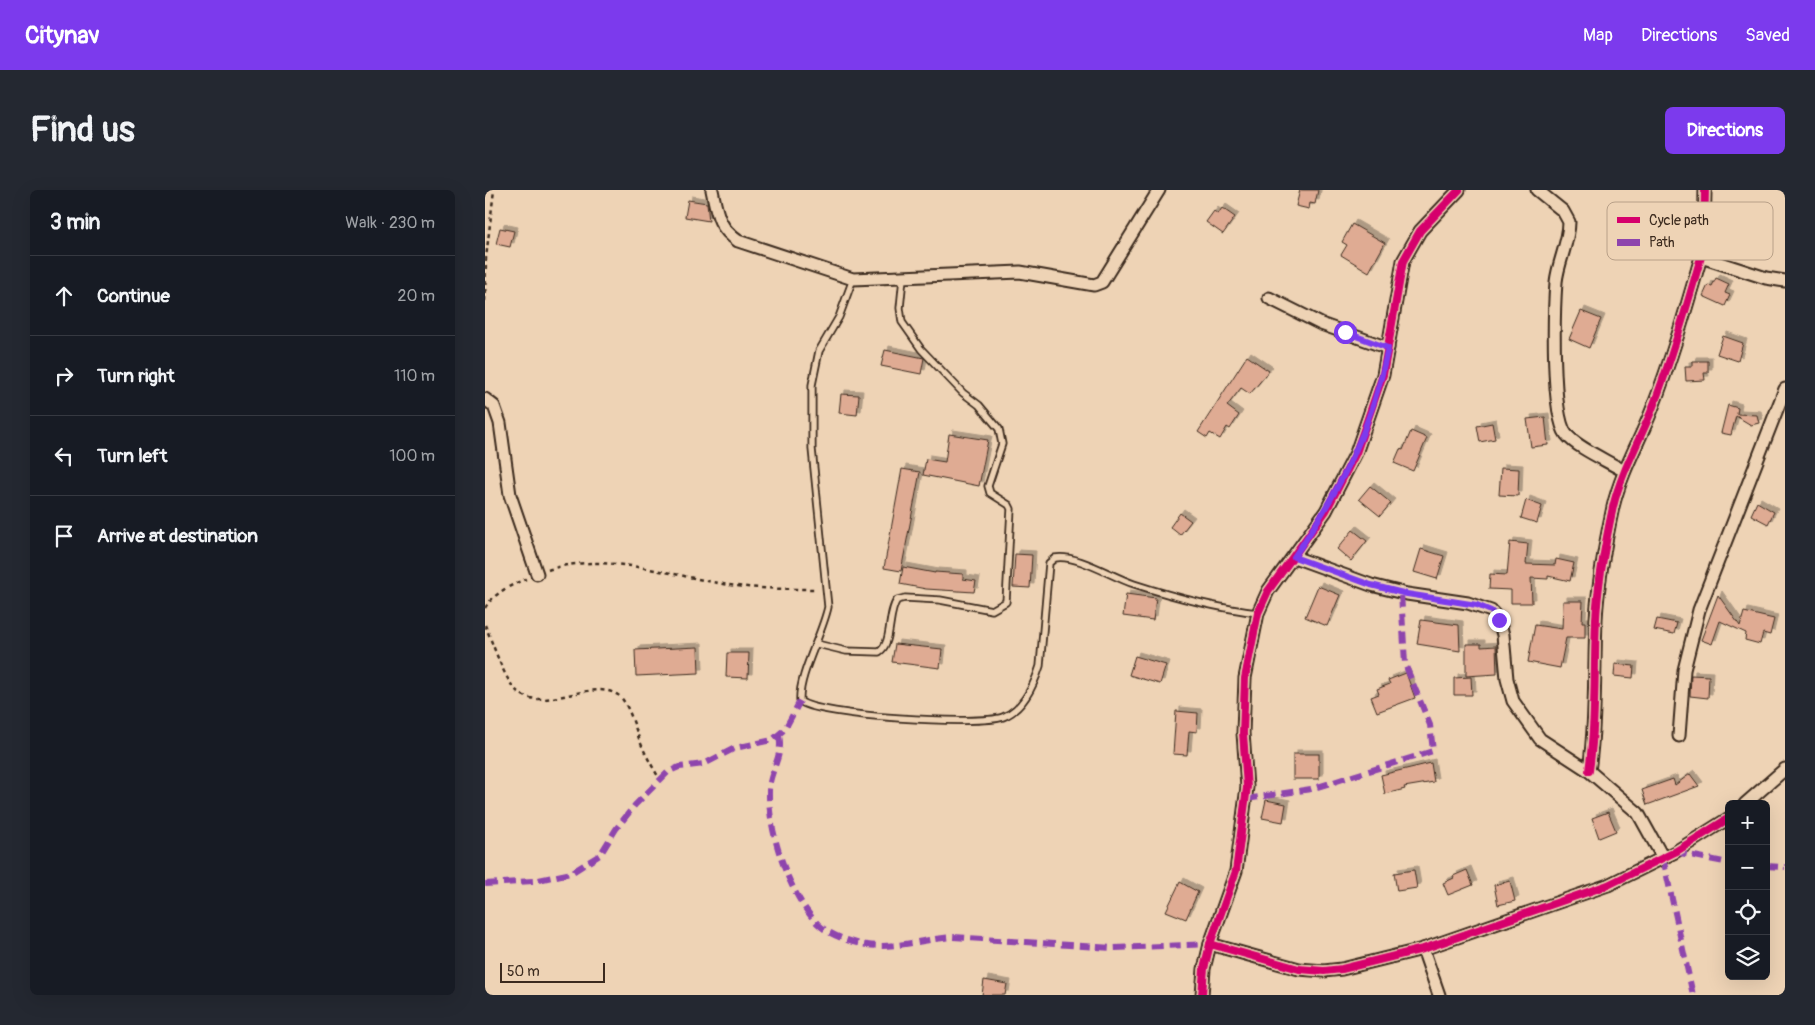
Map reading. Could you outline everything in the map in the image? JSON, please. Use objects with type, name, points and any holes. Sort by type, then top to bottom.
[{"type":"street","points":[[712,190],[720,222],[725,232],[738,241],[853,279],[1020,272],[1099,284],[1159,190]]},
{"type":"street","points":[[1202,995],[1204,969],[1210,944],[1236,871],[1245,812],[1247,787],[1243,733],[1245,678],[1258,613],[1268,591],[1326,511],[1356,452],[1383,375],[1403,261],[1420,232],[1459,190]]},
{"type":"street","points":[[1537,190],[1563,211],[1569,222],[1556,281],[1555,364],[1561,420],[1564,430],[1575,442],[1624,471]]},
{"type":"street","points":[[1589,771],[1595,722],[1596,618],[1600,578],[1613,506],[1624,471],[1665,375],[1700,260]]},
{"type":"street","points":[[1710,260],[1766,278],[1785,281]]},
{"type":"street","points":[[1269,298],[1321,324],[1388,348]]},
{"type":"street","points":[[1679,736],[1685,670],[1699,610],[1785,389]]},
{"type":"street","points":[[485,399],[494,406],[500,423],[510,495],[537,574]]},
{"type":"street","points":[[1294,557],[1371,585],[1407,594],[1477,605],[1491,611],[1499,620],[1503,635],[1507,679],[1513,701],[1540,739],[1589,771],[1639,813],[1663,858]]},
{"type":"street","points":[[1750,800],[1785,769]]},
{"type":"street","points":[[1210,944],[1299,969],[1323,971],[1342,969],[1423,949],[1570,900],[1608,885],[1663,858],[1725,820]]},
{"type":"street","points":[[1423,949],[1439,995]]},
{"type":"lane","points":[[817,644],[846,650],[879,652],[885,644],[893,606],[897,600],[905,598],[940,600],[992,610],[1006,602],[1011,509],[1009,505],[990,492],[987,486],[1002,444],[999,429],[979,405],[963,393],[921,349],[901,322],[900,308],[903,278]]},
{"type":"lane","points":[[853,279],[839,317],[819,351],[813,372],[812,449],[828,607],[801,688],[800,701],[805,705],[840,711],[912,718],[978,721],[1004,717],[1021,703],[1035,682],[1040,666],[1049,563],[1055,558],[1071,559],[1133,584],[1225,609],[1258,613]]},
{"type":"path","points":[[485,301],[487,248],[494,190]]},
{"type":"path","points":[[485,608],[489,601],[511,585],[556,568],[584,564],[615,564],[732,585],[826,589]]},
{"type":"path","points":[[485,625],[511,684],[526,696],[555,699],[597,689],[611,692],[624,701],[642,747],[660,780]]},
{"type":"building","points":[[1300,190],[1318,190],[1315,204],[1310,203],[1309,209],[1296,206]]},
{"type":"building","points":[[688,200],[707,203],[709,221],[685,217]]},
{"type":"building","points":[[1222,208],[1235,217],[1223,234],[1206,222],[1214,211],[1218,214]]},
{"type":"building","points":[[1352,224],[1385,243],[1369,272],[1341,255],[1347,245],[1342,242]]},
{"type":"building","points":[[500,228],[514,231],[510,247],[496,244]]},
{"type":"building","points":[[1716,278],[1729,284],[1725,293],[1730,295],[1725,306],[1703,296],[1708,285],[1712,286]]},
{"type":"building","points":[[1581,311],[1601,319],[1589,348],[1569,339]]},
{"type":"building","points":[[1723,336],[1743,343],[1738,361],[1717,354]]},
{"type":"building","points":[[885,350],[924,358],[921,374],[881,366]]},
{"type":"building","points":[[1247,356],[1269,371],[1250,394],[1241,388],[1227,406],[1239,415],[1230,429],[1227,427],[1220,439],[1210,433],[1207,438],[1198,432]]},
{"type":"building","points":[[1692,361],[1708,361],[1708,373],[1704,373],[1705,380],[1686,381],[1685,366],[1692,366]]},
{"type":"building","points":[[841,394],[859,395],[857,415],[839,413]]},
{"type":"building","points":[[1728,405],[1738,408],[1737,414],[1757,415],[1759,423],[1751,425],[1736,416],[1731,435],[1721,433]]},
{"type":"building","points":[[1545,417],[1548,445],[1531,447],[1527,419]]},
{"type":"building","points":[[1492,423],[1495,439],[1480,442],[1477,426]]},
{"type":"building","points":[[1411,431],[1427,438],[1413,471],[1394,463],[1400,449],[1403,450]]},
{"type":"building","points":[[949,434],[988,440],[979,486],[923,475],[926,459],[945,462]]},
{"type":"building","points":[[1501,468],[1519,469],[1518,496],[1499,495]]},
{"type":"building","points":[[902,469],[920,472],[901,571],[884,568]]},
{"type":"building","points":[[1370,486],[1391,503],[1380,516],[1359,499]]},
{"type":"building","points":[[1526,500],[1542,506],[1537,523],[1521,518]]},
{"type":"building","points":[[1757,502],[1774,512],[1768,524],[1751,515]]},
{"type":"building","points":[[1180,513],[1191,521],[1180,535],[1170,527]]},
{"type":"building","points":[[1353,530],[1367,541],[1351,561],[1337,549]]},
{"type":"building","points":[[1510,542],[1528,544],[1526,564],[1555,565],[1556,559],[1574,563],[1570,581],[1548,576],[1548,579],[1531,578],[1532,603],[1511,603],[1511,590],[1489,589],[1490,574],[1507,575]]},
{"type":"building","points":[[1421,549],[1444,556],[1437,579],[1414,572]]},
{"type":"building","points":[[1015,554],[1032,555],[1030,588],[1013,587]]},
{"type":"building","points":[[903,567],[935,573],[963,574],[963,579],[976,581],[974,592],[926,589],[900,584]]},
{"type":"building","points":[[1318,586],[1340,595],[1327,626],[1305,617]]},
{"type":"building","points":[[1126,594],[1156,598],[1153,620],[1123,616]]},
{"type":"building","points":[[1718,595],[1740,626],[1744,612],[1774,619],[1770,635],[1763,633],[1760,644],[1745,640],[1746,633],[1720,621],[1712,644],[1701,640]]},
{"type":"building","points":[[1563,601],[1583,601],[1582,622],[1585,622],[1585,638],[1566,638],[1560,668],[1528,662],[1535,625],[1562,629]]},
{"type":"building","points":[[1657,619],[1677,623],[1674,634],[1654,630]]},
{"type":"building","points":[[1421,620],[1459,625],[1460,651],[1417,644]]},
{"type":"building","points":[[895,644],[942,649],[940,668],[892,662]]},
{"type":"building","points":[[1466,644],[1481,644],[1481,647],[1496,646],[1497,674],[1466,676]]},
{"type":"building","points":[[698,647],[699,673],[636,676],[635,650]]},
{"type":"building","points":[[727,653],[749,653],[748,678],[726,677]]},
{"type":"building","points":[[1135,656],[1166,665],[1160,684],[1129,675]]},
{"type":"building","points":[[1615,664],[1634,666],[1633,678],[1614,676]]},
{"type":"building","points":[[1406,673],[1415,698],[1377,712],[1371,697],[1379,694],[1377,689],[1390,684],[1388,680]]},
{"type":"building","points":[[1691,675],[1709,676],[1708,698],[1690,696]]},
{"type":"building","points":[[1471,677],[1472,695],[1454,695],[1454,678]]},
{"type":"building","points":[[1176,711],[1198,713],[1197,732],[1189,731],[1187,755],[1173,754]]},
{"type":"building","points":[[1293,754],[1319,754],[1319,779],[1293,779]]},
{"type":"building","points":[[1431,763],[1434,782],[1404,787],[1405,789],[1385,794],[1381,775]]},
{"type":"building","points":[[1690,774],[1699,786],[1647,805],[1642,790],[1673,779],[1675,785]]},
{"type":"building","points":[[1266,800],[1286,804],[1283,822],[1262,818]]},
{"type":"building","points":[[1608,812],[1616,831],[1599,838],[1592,818]]},
{"type":"building","points":[[1414,870],[1417,888],[1397,891],[1394,873]]},
{"type":"building","points":[[1467,870],[1473,885],[1448,895],[1443,883]]},
{"type":"building","points":[[1510,881],[1515,901],[1498,905],[1494,885]]},
{"type":"building","points":[[1180,882],[1198,892],[1186,919],[1166,911]]},
{"type":"building","points":[[984,980],[1007,984],[1005,995],[982,995]]},
{"type":"marked path","points":[[1246,799],[1311,789],[1433,751],[1430,725],[1405,664],[1401,592]]},
{"type":"marked path","points":[[485,884],[534,881],[571,873],[600,855],[616,829],[635,805],[668,772],[679,767],[704,764],[735,748],[772,740],[785,729],[800,701]]},
{"type":"marked path","points":[[779,736],[780,750],[771,777],[769,791],[772,825],[776,843],[789,880],[798,897],[818,924],[834,935],[855,942],[878,946],[899,945],[953,937],[1112,948],[1210,944]]},
{"type":"marked path","points":[[1675,852],[1725,862]]},
{"type":"marked path","points":[[1663,858],[1693,995]]},
{"type":"marked path","points":[[1770,866],[1785,867]]},
{"type":"cycle path","points":[[1202,995],[1204,969],[1210,944],[1236,871],[1247,787],[1243,733],[1245,678],[1258,613],[1268,591],[1326,511],[1356,453],[1383,375],[1403,261],[1420,231],[1459,190]]},
{"type":"cycle path","points":[[1705,190],[1705,202]]},
{"type":"cycle path","points":[[1589,771],[1594,714],[1597,605],[1600,577],[1613,507],[1620,482],[1658,393],[1678,335],[1700,260]]},
{"type":"cycle path","points":[[1210,944],[1299,969],[1324,971],[1342,969],[1423,949],[1608,885],[1675,852],[1725,821]]},
{"type":"route","points":[[1345,332],[1388,348],[1383,375],[1356,452],[1326,511],[1294,557],[1371,585],[1407,594],[1477,605],[1491,611],[1499,620]]}]
